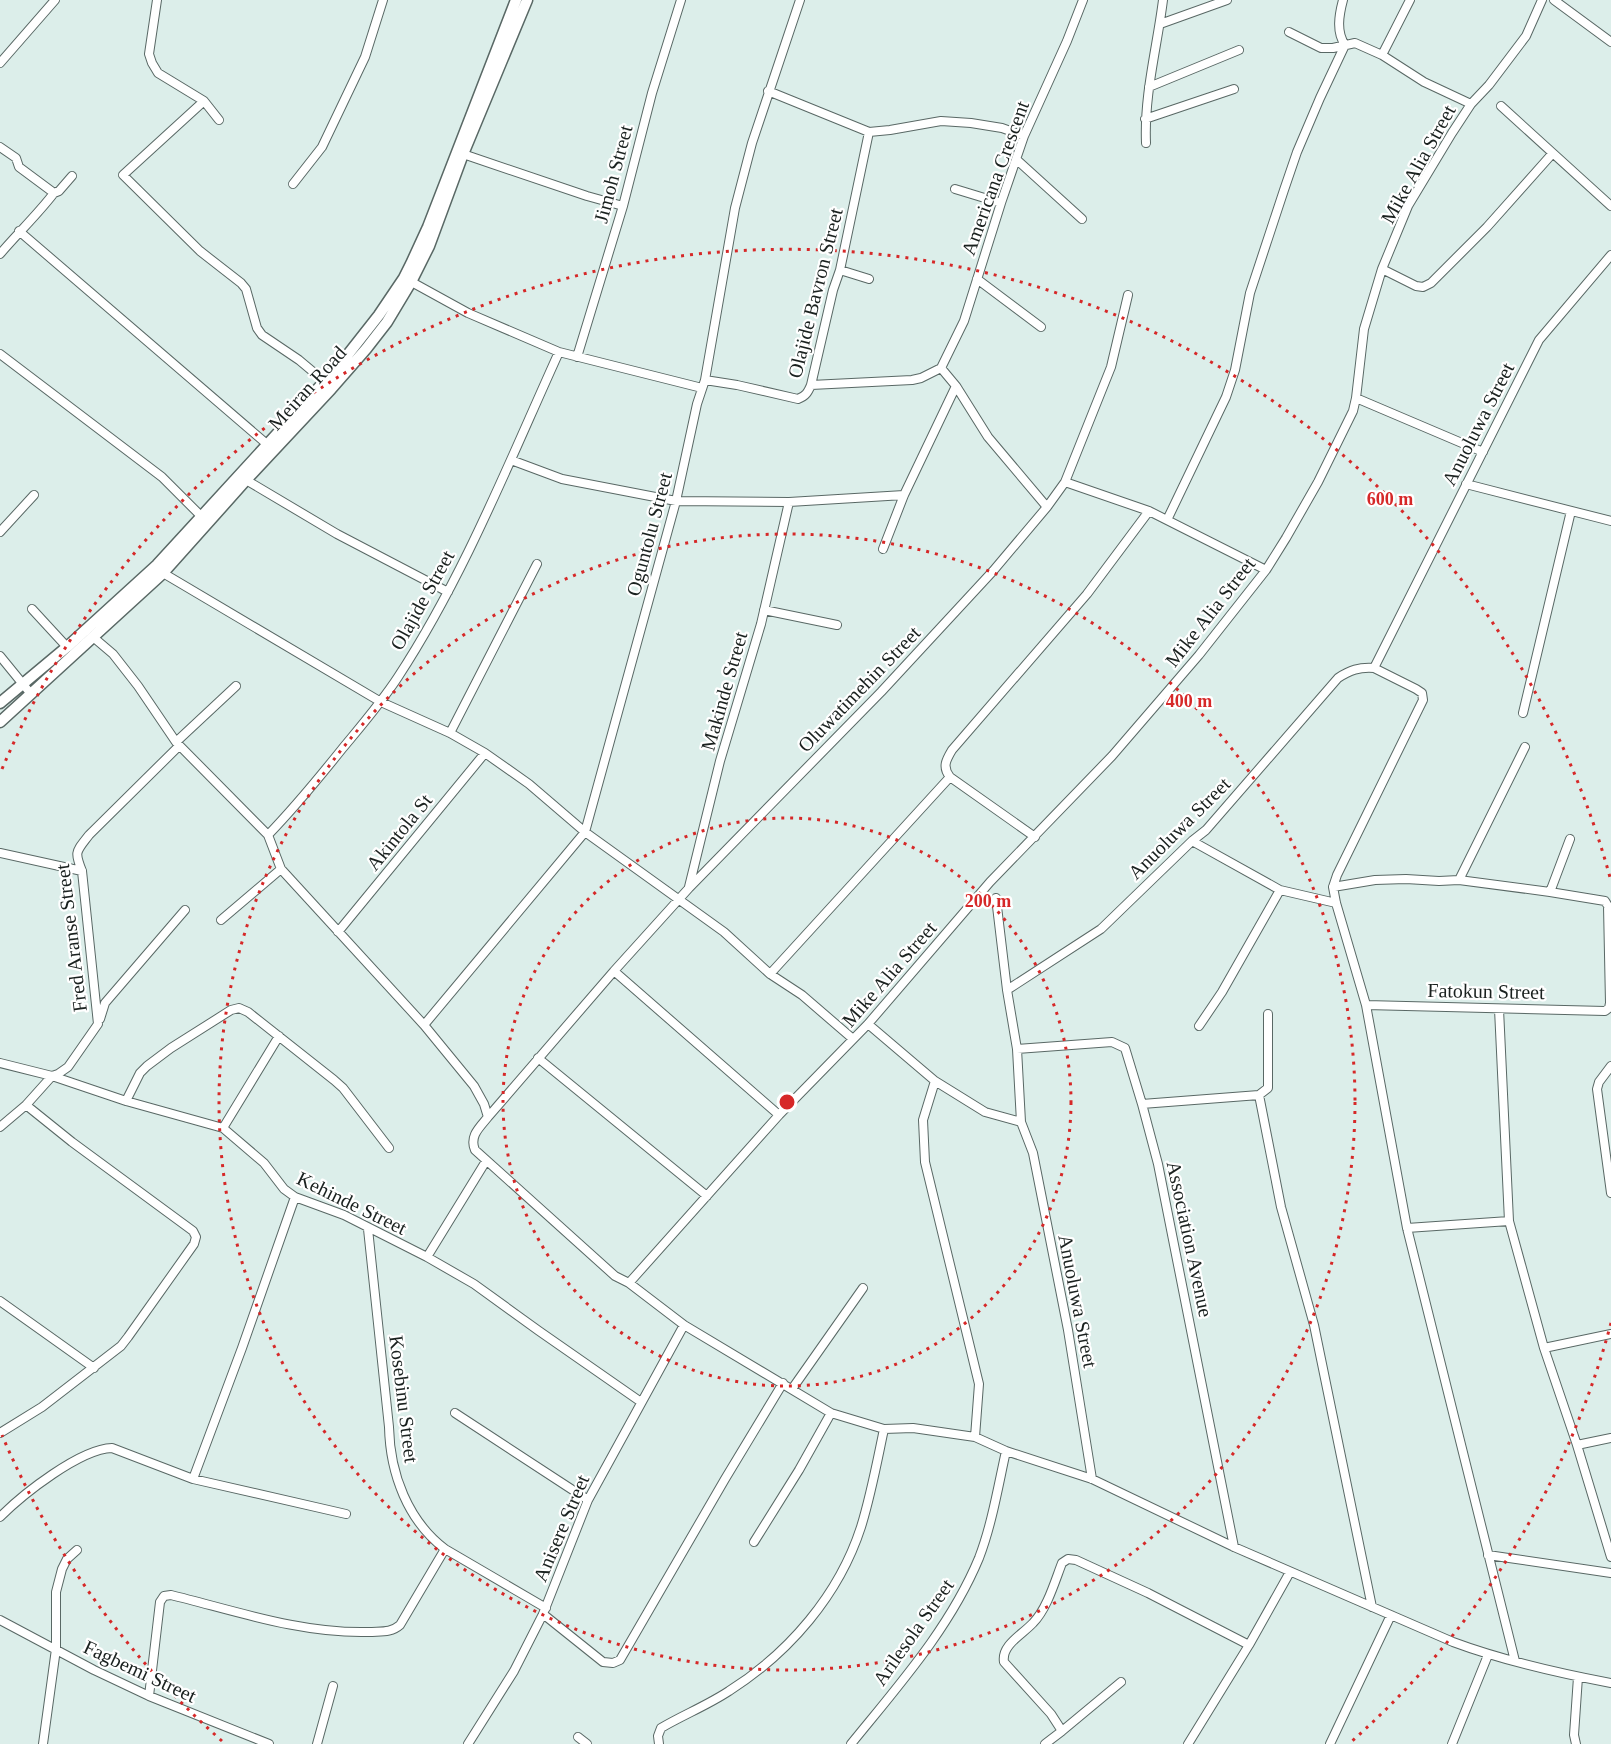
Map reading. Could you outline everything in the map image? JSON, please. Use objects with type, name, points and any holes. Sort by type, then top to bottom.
[{"type":"main road","name":"Meiran Road","points":[[408,280],[516,0]]},
{"type":"main road","name":"Meiran Road","points":[[0,722],[163,573],[366,350],[429,246],[527,0]]},
{"type":"main road","name":"Meiran Road","points":[[0,703],[67,647],[157,565],[383,319]]},
{"type":"street","points":[[0,63],[55,0]]},
{"type":"street","points":[[157,0],[149,54],[152,63],[158,73],[204,101],[219,120]]},
{"type":"street","points":[[293,184],[322,147],[365,57],[383,0]]},
{"type":"street","name":"Jimoh Street","points":[[577,357],[623,206],[652,93],[681,0]]},
{"type":"street","name":"Oguntolu Street","points":[[424,1025],[585,832],[676,501],[705,380],[735,208],[768,91],[800,0]]},
{"type":"street","name":"Americana Crescent","points":[[941,368],[964,321],[1024,136],[1083,0]]},
{"type":"street","points":[[1146,143],[1145,119],[1163,0]]},
{"type":"street","points":[[1160,24],[1227,0]]},
{"type":"street","points":[[1343,0],[1339,25],[1340,38],[1345,45]]},
{"type":"street","points":[[1382,54],[1410,0]]},
{"type":"street","name":"Mike Alia Street","points":[[629,1283],[779,1114],[868,1024],[990,882],[1112,756],[1192,663],[1266,570],[1318,482],[1353,411],[1364,329],[1382,269],[1408,206],[1471,104],[1489,85],[1526,36],[1542,0]]},
{"type":"street","points":[[1554,0],[1611,42]]},
{"type":"street","points":[[1289,32],[1321,48],[1355,43],[1382,54],[1424,82],[1471,104]]},
{"type":"street","points":[[1167,520],[1226,397],[1235,370],[1250,293],[1284,189],[1320,98],[1345,45]]},
{"type":"street","points":[[1149,87],[1239,50]]},
{"type":"street","points":[[1145,119],[1234,89]]},
{"type":"street","points":[[768,91],[869,132],[941,121],[1002,128],[1024,136]]},
{"type":"street","points":[[204,101],[123,175],[200,251],[241,283],[248,296],[257,328],[262,335],[299,360],[324,381]]},
{"type":"street","points":[[1501,106],[1611,206]]},
{"type":"street","name":"Olajide Bavron Street","points":[[705,380],[798,399],[807,393],[840,270],[869,132]]},
{"type":"street","points":[[0,147],[16,158],[20,166],[54,193]]},
{"type":"street","points":[[464,154],[623,206]]},
{"type":"street","points":[[1382,269],[1416,286],[1424,287],[1431,283],[1487,227],[1552,154]]},
{"type":"street","points":[[1017,160],[1082,219]]},
{"type":"street","points":[[0,254],[72,176]]},
{"type":"street","points":[[955,189],[1001,203]]},
{"type":"street","points":[[20,231],[268,445]]},
{"type":"street","name":"Anuoluwa Street","points":[[1092,1479],[1068,1330],[1037,1176],[1021,1122],[1017,1049],[1007,990],[1101,929],[1206,830],[1338,678],[1362,667],[1374,668],[1539,340],[1611,255]]},
{"type":"street","points":[[840,270],[869,279]]},
{"type":"street","points":[[977,279],[1041,327]]},
{"type":"street","points":[[408,280],[468,312],[559,352],[702,388]]},
{"type":"street","name":"Oluwatimehin Street","points":[[486,1161],[475,1150],[472,1144],[473,1136],[538,1058],[689,888],[881,692],[993,571],[1047,507],[1065,482],[1111,367],[1128,295]]},
{"type":"street","name":"Olajide Street","points":[[268,836],[291,812],[381,702],[398,676],[448,592],[559,352]]},
{"type":"street","points":[[0,354],[162,477],[201,516]]},
{"type":"street","points":[[811,384],[912,380],[941,368],[956,386],[988,437],[1047,507]]},
{"type":"street","points":[[884,549],[904,495],[956,386]]},
{"type":"street","points":[[1356,398],[1483,452]]},
{"type":"street","points":[[511,460],[562,479],[676,501],[789,502],[904,495]]},
{"type":"street","points":[[246,480],[337,534],[448,592]]},
{"type":"street","points":[[1065,482],[1149,511],[1266,570]]},
{"type":"street","points":[[1466,484],[1611,521]]},
{"type":"street","points":[[0,532],[34,495]]},
{"type":"street","name":"Makinde Street","points":[[689,888],[720,761],[764,610],[789,502]]},
{"type":"street","points":[[1035,837],[950,777],[946,772],[945,762],[952,750],[1087,594],[1149,511]]},
{"type":"street","points":[[1523,713],[1571,511]]},
{"type":"street","points":[[450,733],[537,564]]},
{"type":"street","points":[[163,573],[381,702],[450,733],[485,753],[529,784],[585,832],[724,932],[770,974],[802,995],[854,1039]]},
{"type":"street","points":[[32,609],[67,647]]},
{"type":"street","points":[[764,610],[837,625]]},
{"type":"street","points":[[93,637],[112,654],[138,686],[178,744],[268,836],[281,869],[424,1025],[474,1086],[488,1117]]},
{"type":"street","points":[[0,656],[31,694]]},
{"type":"street","points":[[1374,668],[1416,689],[1422,693],[1423,699],[1333,887],[1366,1005],[1407,1228],[1515,1661]]},
{"type":"street","points":[[178,744],[236,686]]},
{"type":"street","name":"Fred Aranse Street","points":[[0,1127],[52,1076],[68,1067],[98,1024],[82,871],[76,857],[79,848],[178,744]]},
{"type":"street","points":[[1459,880],[1525,747]]},
{"type":"street","name":"Akintola St","points":[[338,932],[485,753]]},
{"type":"street","points":[[770,974],[950,777]]},
{"type":"street","points":[[1333,887],[1375,880],[1459,880],[1550,892],[1570,839]]},
{"type":"street","points":[[1192,841],[1280,890],[1336,903]]},
{"type":"street","points":[[0,853],[82,871]]},
{"type":"street","points":[[221,920],[281,869]]},
{"type":"street","points":[[1199,1026],[1222,992],[1280,890]]},
{"type":"street","name":"Fatokun Street","points":[[1366,1005],[1605,1011],[1610,1003],[1608,906],[1605,901],[1550,892]]},
{"type":"street","points":[[996,898],[1007,990]]},
{"type":"street","points":[[98,1024],[105,1003],[185,910]]},
{"type":"street","points":[[614,971],[779,1114]]},
{"type":"street","points":[[126,1101],[140,1073],[147,1066],[231,1010],[239,1008],[248,1012],[343,1088],[389,1148]]},
{"type":"street","points":[[1499,1009],[1509,1221],[1544,1348],[1577,1445],[1611,1557]]},
{"type":"street","points":[[1142,1104],[1259,1095],[1268,1088],[1268,1014]]},
{"type":"street","points":[[868,1024],[935,1081],[984,1112],[1021,1122]]},
{"type":"street","points":[[223,1128],[279,1036]]},
{"type":"street","name":"Association Avenue","points":[[1017,1049],[1112,1042],[1125,1048],[1158,1164],[1234,1547]]},
{"type":"street","points":[[538,1058],[707,1196]]},
{"type":"street","name":"Kehinde Street","points":[[0,1063],[52,1076],[126,1101],[223,1128],[264,1163],[284,1189],[295,1197],[344,1215],[427,1257],[474,1284],[642,1402]]},
{"type":"street","points":[[1611,1066],[1599,1082],[1598,1089],[1611,1193]]},
{"type":"street","points":[[935,1081],[923,1120],[925,1162],[979,1384],[975,1437]]},
{"type":"street","points":[[1259,1095],[1281,1207],[1314,1325],[1372,1607]]},
{"type":"street","points":[[0,1433],[42,1407],[121,1346],[194,1244],[196,1237],[193,1231],[72,1142],[26,1104]]},
{"type":"street","points":[[427,1257],[486,1161],[615,1276],[629,1283],[684,1325],[831,1413],[884,1430],[913,1428],[975,1437],[1006,1451],[1092,1479],[1234,1547],[1453,1642],[1488,1655],[1611,1683]]},
{"type":"street","points":[[193,1479],[295,1197]]},
{"type":"street","points":[[1407,1228],[1509,1221]]},
{"type":"street","name":"Kosebinu Street","points":[[368,1228],[390,1449],[396,1474],[414,1516],[434,1540],[445,1549],[544,1611],[603,1662],[612,1663],[620,1660],[783,1383]]},
{"type":"street","points":[[792,1389],[863,1288]]},
{"type":"street","points":[[0,1301],[94,1368]]},
{"type":"street","name":"Anisere Street","points":[[468,1744],[514,1671],[544,1611],[588,1500],[684,1325]]},
{"type":"street","points":[[1544,1348],[1611,1334]]},
{"type":"street","points":[[455,1413],[588,1500]]},
{"type":"street","points":[[754,1542],[831,1413]]},
{"type":"street","points":[[659,1744],[658,1736],[662,1728],[728,1691],[753,1674],[799,1633],[818,1609],[844,1568],[858,1536],[884,1430]]},
{"type":"street","points":[[1577,1445],[1611,1438]]},
{"type":"street","points":[[0,1517],[42,1482],[91,1452],[102,1448],[112,1448],[193,1479],[346,1514]]},
{"type":"street","name":"Arilesola Street","points":[[851,1744],[924,1653],[971,1576],[988,1530],[1006,1451]]},
{"type":"street","points":[[148,1696],[160,1602],[164,1596],[171,1595],[317,1630],[388,1631],[400,1625],[445,1549]]},
{"type":"street","points":[[43,1744],[56,1649],[56,1592],[67,1559],[77,1550]]},
{"type":"street","points":[[1488,1555],[1611,1573]]},
{"type":"street","points":[[1062,1731],[1051,1714],[1004,1662],[1002,1655],[1005,1649],[1041,1614],[1062,1563],[1068,1559],[1076,1560],[1148,1593],[1249,1645]]},
{"type":"street","points":[[1188,1744],[1249,1645],[1290,1572]]},
{"type":"street","points":[[1330,1744],[1391,1615]]},
{"type":"street","name":"Fagbemi Street","points":[[0,1620],[148,1696],[269,1744]]},
{"type":"street","points":[[1452,1744],[1488,1655]]},
{"type":"street","points":[[1576,1744],[1574,1735],[1578,1677]]},
{"type":"street","points":[[1045,1744],[1121,1683]]},
{"type":"street","points":[[317,1744],[333,1686]]},
{"type":"street","points":[[1569,1744],[1574,1735]]},
{"type":"street","points":[[578,1737],[587,1744]]}]
